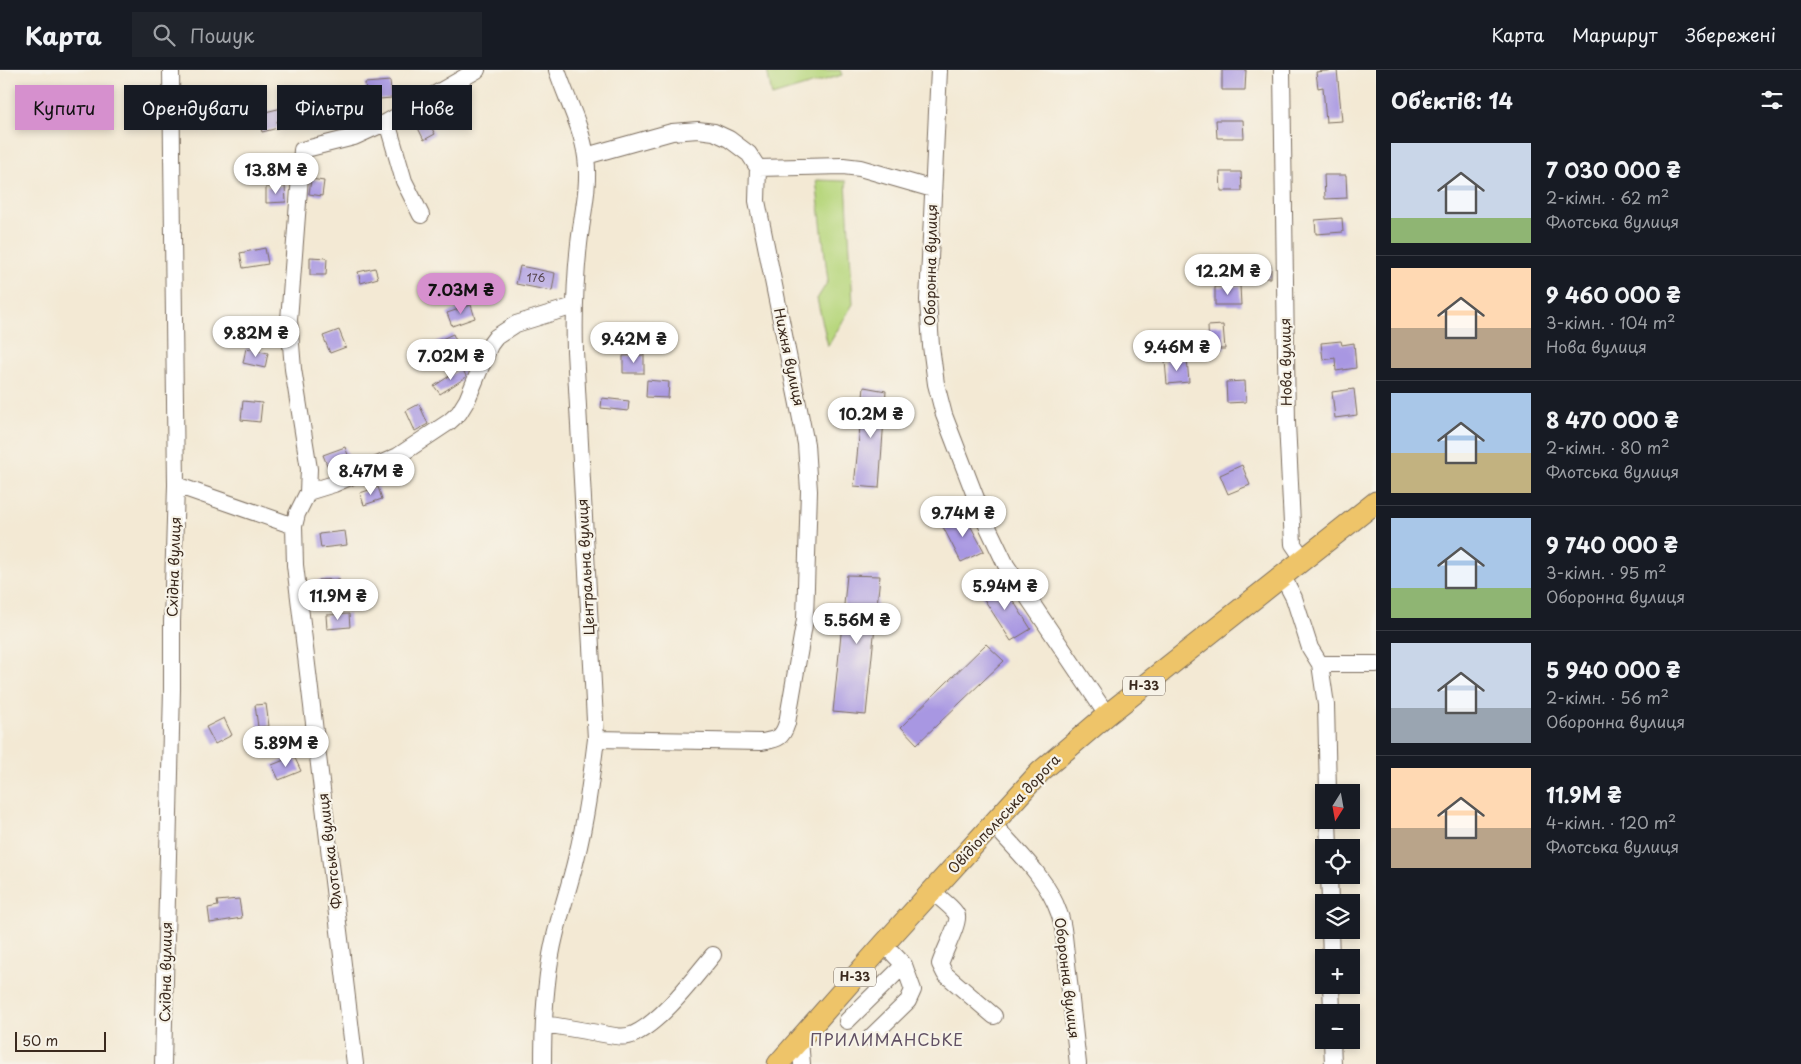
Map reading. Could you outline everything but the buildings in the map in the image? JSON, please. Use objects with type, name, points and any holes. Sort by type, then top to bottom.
[{"type":"main road","name":"Овідіопольська дорога","points":[[778,1064],[1040,772],[1107,715],[1376,502]]},
{"type":"street","name":"Східна вулиця","points":[[163,1064],[176,484],[171,70]]},
{"type":"street","points":[[421,215],[404,181],[387,122],[477,70]]},
{"type":"street","name":"Центральна вулиця","points":[[543,1064],[547,978],[564,900],[576,859],[589,791],[596,739],[577,425],[574,306],[587,179],[586,156],[557,70]]},
{"type":"street","name":"Оборонна вулиця","points":[[939,70],[928,300],[936,384],[944,415],[984,519],[1006,565],[1107,715]]},
{"type":"street","name":"Нова вулиця","points":[[1282,70],[1287,423],[1292,544],[1304,560]]},
{"type":"street","name":"Флотська вулиця","points":[[355,1064],[295,565],[294,526],[297,514],[308,492],[309,469],[293,369],[289,320],[302,150],[354,137],[387,122]]},
{"type":"street","points":[[586,156],[672,132],[698,130],[714,132],[729,139],[749,154],[758,168],[843,166],[860,168],[933,189]]},
{"type":"street","name":"Нижня вулиця","points":[[596,739],[762,742],[775,740],[783,734],[787,723],[805,619],[809,491],[806,444],[757,201],[758,168]]},
{"type":"street","points":[[308,492],[334,484],[398,456],[449,422],[467,400],[490,345],[496,337],[516,324],[574,306]]},
{"type":"street","points":[[176,484],[294,526]]},
{"type":"street","points":[[1283,577],[1294,598],[1310,648],[1320,664],[1326,705],[1328,784]]},
{"type":"street","points":[[1320,664],[1376,664]]},
{"type":"street","name":"Оборонна вулиця","points":[[993,824],[1044,884],[1054,899],[1060,915],[1078,1064]]},
{"type":"street","points":[[932,891],[957,916],[956,924],[940,964],[945,974],[994,1016]]},
{"type":"street","points":[[870,1038],[908,1001],[912,994],[912,982],[904,965],[884,944]]},
{"type":"street","points":[[545,1024],[615,1036],[624,1037],[633,1034],[648,1025],[679,997],[713,955]]},
{"type":"street","points":[[847,1021],[904,965]]},
{"type":"street","points":[[800,1040],[802,1064]]},
{"type":"street","points":[[1332,1049],[1333,1064]]},
{"type":"green space","points":[[767,70],[840,70],[842,75],[772,96]]},
{"type":"green space","points":[[816,180],[846,181],[853,304],[828,346],[817,299],[828,281]]},
{"type":"district","name":"ПРИЛИМАНСЬКЕ","points":[[887,1040]]}]
